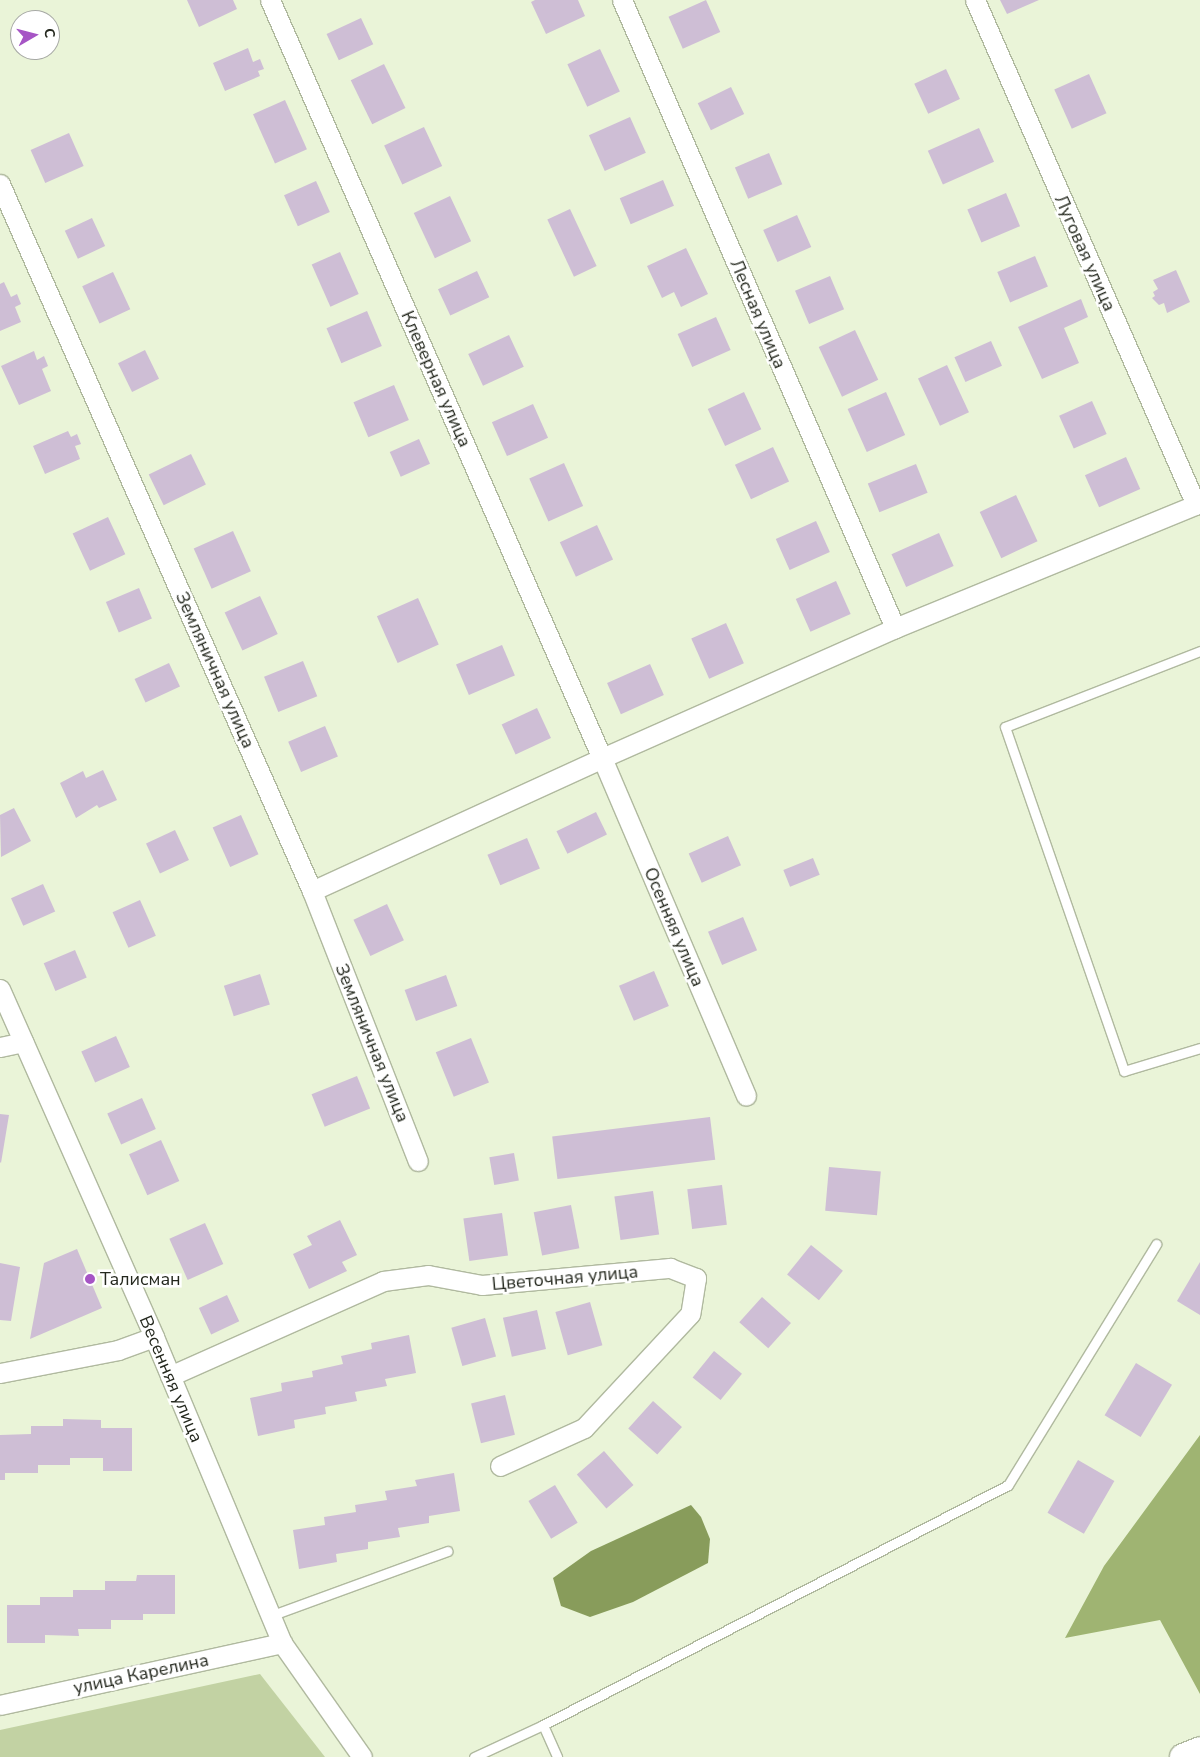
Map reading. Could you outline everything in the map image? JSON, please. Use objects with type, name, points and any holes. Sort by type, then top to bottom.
[{"type":"street","name":"Клеверная улица","points":[[270,0],[602,758]]},
{"type":"street","name":"Лесная улица","points":[[622,0],[895,628]]},
{"type":"street","name":"Луговая улица","points":[[975,0],[1198,504]]},
{"type":"street","name":"Земляничная улица","points":[[0,184],[312,891],[418,1160]]},
{"type":"street","points":[[312,891],[602,758],[895,628],[1198,504]]},
{"type":"street","name":"Осенняя улица","points":[[602,758],[746,1096]]},
{"type":"street","name":"Весенняя улица","points":[[0,989],[154,1337],[282,1644],[362,1757]]},
{"type":"street","points":[[0,1047],[23,1042]]},
{"type":"street","name":"Цветочная улица","points":[[170,1376],[383,1281],[428,1275],[482,1286],[670,1268],[696,1278],[690,1314],[584,1428],[500,1466]]},
{"type":"street","points":[[0,1373],[118,1350],[154,1337]]},
{"type":"street","name":"улица Карелина","points":[[0,1705],[282,1644]]},
{"type":"street","points":[[1183,1757],[1200,1750]]},
{"type":"lane","points":[[1200,651],[1005,727],[1124,1071],[1200,1048]]},
{"type":"lane","points":[[474,1757],[543,1725],[1008,1485],[1156,1244]]},
{"type":"lane","points":[[270,1616],[448,1551]]},
{"type":"lane","points":[[543,1725],[557,1757]]},
{"type":"shaded area","points":[[1200,1435],[1200,1694],[1160,1620],[1065,1638],[1104,1566]]},
{"type":"shaded area","points":[[691,1505],[701,1517],[710,1539],[708,1563],[633,1602],[590,1617],[561,1606],[553,1578],[591,1551]]},
{"type":"shaded area","points":[[260,1674],[325,1757],[0,1757],[0,1730]]},
{"type":"building","points":[[187,0],[233,0],[237,9],[199,27]]},
{"type":"building","points":[[535,0],[578,0],[585,16],[546,34],[531,2]]},
{"type":"building","points":[[706,0],[720,32],[683,49],[669,17]]},
{"type":"building","points":[[1000,0],[1039,0],[1007,14]]},
{"type":"building","points":[[361,18],[373,44],[339,60],[327,34]]},
{"type":"building","points":[[248,48],[253,62],[260,59],[264,69],[258,71],[260,76],[225,91],[213,63]]},
{"type":"building","points":[[600,49],[620,92],[587,107],[567,64]]},
{"type":"building","points":[[384,64],[405,108],[372,124],[351,80]]},
{"type":"building","points":[[946,69],[960,99],[928,114],[914,84]]},
{"type":"building","points":[[1089,74],[1106,113],[1072,129],[1054,89]]},
{"type":"building","points":[[731,87],[744,114],[711,130],[698,103]]},
{"type":"building","points":[[285,100],[307,149],[275,164],[253,114]]},
{"type":"building","points":[[630,117],[646,153],[605,171],[589,135]]},
{"type":"building","points":[[424,127],[442,166],[402,185],[384,146]]},
{"type":"building","points":[[979,128],[994,162],[943,185],[928,151]]},
{"type":"building","points":[[69,133],[84,166],[45,183],[31,150]]},
{"type":"building","points":[[769,153],[782,184],[748,199],[735,167]]},
{"type":"building","points":[[663,180],[674,206],[631,224],[620,198]]},
{"type":"building","points":[[316,181],[330,212],[298,226],[284,195]]},
{"type":"building","points":[[1006,193],[1020,226],[981,243],[967,209]]},
{"type":"building","points":[[450,196],[471,241],[435,258],[414,213]]},
{"type":"building","points":[[570,209],[597,266],[574,277],[547,220]]},
{"type":"building","points":[[797,215],[811,247],[777,262],[763,230]]},
{"type":"building","points":[[92,218],[105,246],[78,259],[65,231]]},
{"type":"building","points":[[686,248],[708,294],[681,307],[674,292],[662,298],[647,266]]},
{"type":"building","points":[[340,252],[359,294],[330,307],[312,265]]},
{"type":"building","points":[[1035,256],[1048,286],[1010,302],[997,272]]},
{"type":"building","points":[[1176,270],[1190,302],[1167,313],[1164,303],[1159,305],[1152,298],[1155,296],[1153,292],[1158,289],[1153,280]]},
{"type":"building","points":[[477,271],[489,297],[450,315],[438,289]]},
{"type":"building","points":[[113,272],[130,309],[100,324],[82,286]]},
{"type":"building","points":[[830,276],[844,309],[809,324],[795,291]]},
{"type":"building","points":[[4,282],[11,297],[17,294],[21,304],[15,307],[21,322],[0,331],[0,284]]},
{"type":"building","points":[[1081,299],[1088,317],[1064,328],[1079,363],[1042,379],[1018,327]]},
{"type":"building","points":[[367,311],[382,346],[341,363],[326,328]]},
{"type":"building","points":[[716,317],[731,350],[692,367],[678,334]]},
{"type":"building","points":[[855,330],[878,380],[842,397],[819,347]]},
{"type":"building","points":[[509,335],[524,367],[483,386],[468,354]]},
{"type":"building","points":[[991,341],[1002,366],[965,382],[954,357]]},
{"type":"building","points":[[145,350],[159,379],[132,392],[118,363]]},
{"type":"building","points":[[34,351],[37,360],[44,356],[48,366],[42,369],[51,391],[19,405],[1,366]]},
{"type":"building","points":[[947,365],[969,412],[940,426],[918,379]]},
{"type":"building","points":[[394,385],[409,420],[368,437],[353,402]]},
{"type":"building","points":[[744,392],[761,429],[725,446],[708,409]]},
{"type":"building","points":[[886,392],[905,435],[867,452],[848,409]]},
{"type":"building","points":[[1092,401],[1107,434],[1074,449],[1059,416]]},
{"type":"building","points":[[533,404],[548,438],[507,456],[492,422]]},
{"type":"building","points":[[68,431],[71,437],[77,434],[81,444],[75,446],[80,459],[45,474],[33,446]]},
{"type":"building","points":[[419,439],[430,464],[401,477],[390,452]]},
{"type":"building","points":[[773,447],[789,481],[751,499],[735,465]]},
{"type":"building","points":[[191,454],[206,485],[164,505],[149,475]]},
{"type":"building","points":[[1126,457],[1140,489],[1099,507],[1085,475]]},
{"type":"building","points":[[564,463],[583,506],[548,521],[529,478]]},
{"type":"building","points":[[916,464],[928,493],[879,512],[868,483]]},
{"type":"building","points":[[1016,495],[1038,541],[1001,558],[980,512]]},
{"type":"building","points":[[108,517],[125,554],[90,571],[73,533]]},
{"type":"building","points":[[816,521],[830,552],[790,570],[776,539]]},
{"type":"building","points":[[597,525],[613,559],[576,577],[560,542]]},
{"type":"building","points":[[233,531],[251,571],[212,589],[194,548]]},
{"type":"building","points":[[939,533],[954,566],[906,587],[891,554]]},
{"type":"building","points":[[836,581],[851,614],[810,632],[796,599]]},
{"type":"building","points":[[139,588],[152,618],[119,632],[106,602]]},
{"type":"building","points":[[260,596],[278,634],[242,651],[225,612]]},
{"type":"building","points":[[418,598],[439,645],[398,663],[377,616]]},
{"type":"building","points":[[726,623],[744,663],[709,679],[691,638]]},
{"type":"building","points":[[502,645],[515,675],[469,695],[456,665]]},
{"type":"building","points":[[303,661],[317,696],[278,712],[264,677]]},
{"type":"building","points":[[169,663],[180,687],[146,703],[135,679]]},
{"type":"building","points":[[650,664],[664,695],[621,714],[607,683]]},
{"type":"building","points":[[537,708],[551,738],[516,754],[502,724]]},
{"type":"building","points":[[325,726],[338,756],[301,772],[288,742]]},
{"type":"building","points":[[103,770],[117,800],[99,808],[97,805],[76,818],[60,783],[83,771],[86,778]]},
{"type":"building","points":[[14,808],[31,841],[1,857],[0,815]]},
{"type":"building","points":[[596,812],[607,834],[567,854],[556,831]]},
{"type":"building","points":[[241,815],[258,854],[230,867],[213,828]]},
{"type":"building","points":[[175,830],[189,860],[160,873],[146,844]]},
{"type":"building","points":[[728,836],[741,865],[702,883],[689,853]]},
{"type":"building","points":[[527,838],[540,868],[500,885],[487,855]]},
{"type":"building","points":[[813,858],[820,875],[790,887],[783,870]]},
{"type":"building","points":[[43,884],[55,911],[23,926],[11,898]]},
{"type":"building","points":[[140,900],[156,936],[128,948],[113,912]]},
{"type":"building","points":[[387,904],[404,940],[370,956],[353,920]]},
{"type":"building","points":[[743,917],[757,950],[722,965],[708,932]]},
{"type":"building","points":[[75,950],[87,978],[55,991],[44,963]]},
{"type":"building","points":[[654,971],[669,1006],[634,1021],[619,986]]},
{"type":"building","points":[[260,974],[270,1004],[234,1016],[224,986]]},
{"type":"building","points":[[446,975],[457,1006],[416,1021],[405,990]]},
{"type":"building","points":[[116,1036],[130,1067],[95,1083],[81,1051]]},
{"type":"building","points":[[471,1038],[489,1083],[454,1097],[436,1052]]},
{"type":"building","points":[[357,1076],[370,1108],[325,1127],[312,1094]]},
{"type":"building","points":[[142,1098],[156,1129],[121,1145],[107,1113]]},
{"type":"building","points":[[0,1114],[9,1115],[1,1163],[0,1162]]},
{"type":"building","points":[[710,1117],[715,1160],[557,1179],[552,1136]]},
{"type":"building","points":[[161,1140],[179,1181],[147,1195],[129,1154]]},
{"type":"building","points":[[514,1153],[519,1181],[494,1185],[489,1157]]},
{"type":"building","points":[[829,1167],[881,1172],[877,1215],[825,1211]]},
{"type":"building","points":[[722,1185],[727,1225],[692,1229],[687,1189]]},
{"type":"building","points":[[653,1191],[659,1235],[621,1240],[614,1196]]},
{"type":"building","points":[[571,1205],[579,1248],[542,1255],[534,1212]]},
{"type":"building","points":[[502,1213],[508,1256],[469,1261],[463,1218]]},
{"type":"building","points":[[340,1220],[357,1255],[342,1262],[347,1271],[309,1289],[293,1254],[312,1245],[307,1236]]},
{"type":"building","points":[[205,1223],[223,1264],[188,1280],[169,1239]]},
{"type":"building","points":[[811,1245],[843,1271],[819,1300],[787,1275]]},
{"type":"building","points":[[77,1249],[102,1308],[30,1339],[44,1263]]},
{"type":"building","points":[[1200,1262],[1200,1315],[1177,1301]]},
{"type":"building","points":[[0,1263],[20,1267],[11,1321],[0,1320]]},
{"type":"building","points":[[227,1295],[239,1321],[211,1334],[199,1308]]},
{"type":"building","points":[[762,1297],[791,1323],[768,1348],[739,1322]]},
{"type":"building","points":[[590,1302],[602,1345],[568,1355],[555,1312]]},
{"type":"building","points":[[537,1310],[546,1349],[512,1357],[503,1318]]},
{"type":"building","points":[[485,1318],[496,1356],[462,1366],[451,1328]]},
{"type":"building","points":[[409,1335],[416,1373],[385,1379],[387,1386],[355,1392],[357,1401],[325,1407],[326,1414],[294,1420],[295,1428],[258,1436],[250,1398],[282,1391],[281,1383],[313,1377],[312,1371],[343,1364],[341,1356],[372,1349],[371,1343]]},
{"type":"building","points":[[714,1351],[742,1374],[721,1400],[693,1377]]},
{"type":"building","points":[[1136,1363],[1172,1385],[1141,1437],[1105,1415]]},
{"type":"building","points":[[505,1395],[515,1435],[481,1443],[471,1403]]},
{"type":"building","points":[[653,1401],[682,1427],[657,1455],[628,1428]]},
{"type":"building","points":[[63,1419],[101,1420],[101,1428],[132,1428],[132,1471],[103,1471],[103,1458],[70,1458],[70,1465],[38,1465],[38,1473],[5,1473],[5,1480],[0,1480],[0,1435],[31,1434],[31,1426],[63,1426]]},
{"type":"building","points":[[604,1451],[634,1485],[606,1509],[577,1475]]},
{"type":"building","points":[[1078,1460],[1114,1481],[1084,1534],[1048,1513]]},
{"type":"building","points":[[454,1473],[460,1511],[429,1516],[429,1523],[398,1528],[400,1537],[368,1542],[368,1549],[336,1554],[337,1562],[299,1569],[293,1530],[325,1525],[324,1517],[356,1512],[355,1505],[387,1500],[385,1491],[417,1486],[415,1480]]},
{"type":"building","points":[[555,1485],[578,1523],[551,1539],[528,1501]]},
{"type":"building","points":[[137,1575],[175,1575],[175,1614],[143,1614],[143,1620],[111,1620],[111,1629],[78,1629],[79,1636],[45,1635],[45,1643],[7,1643],[7,1605],[40,1605],[40,1597],[73,1597],[73,1590],[105,1590],[105,1581],[136,1581]]},
{"type":"place","name":"Талисман","points":[[90,1279]]}]
